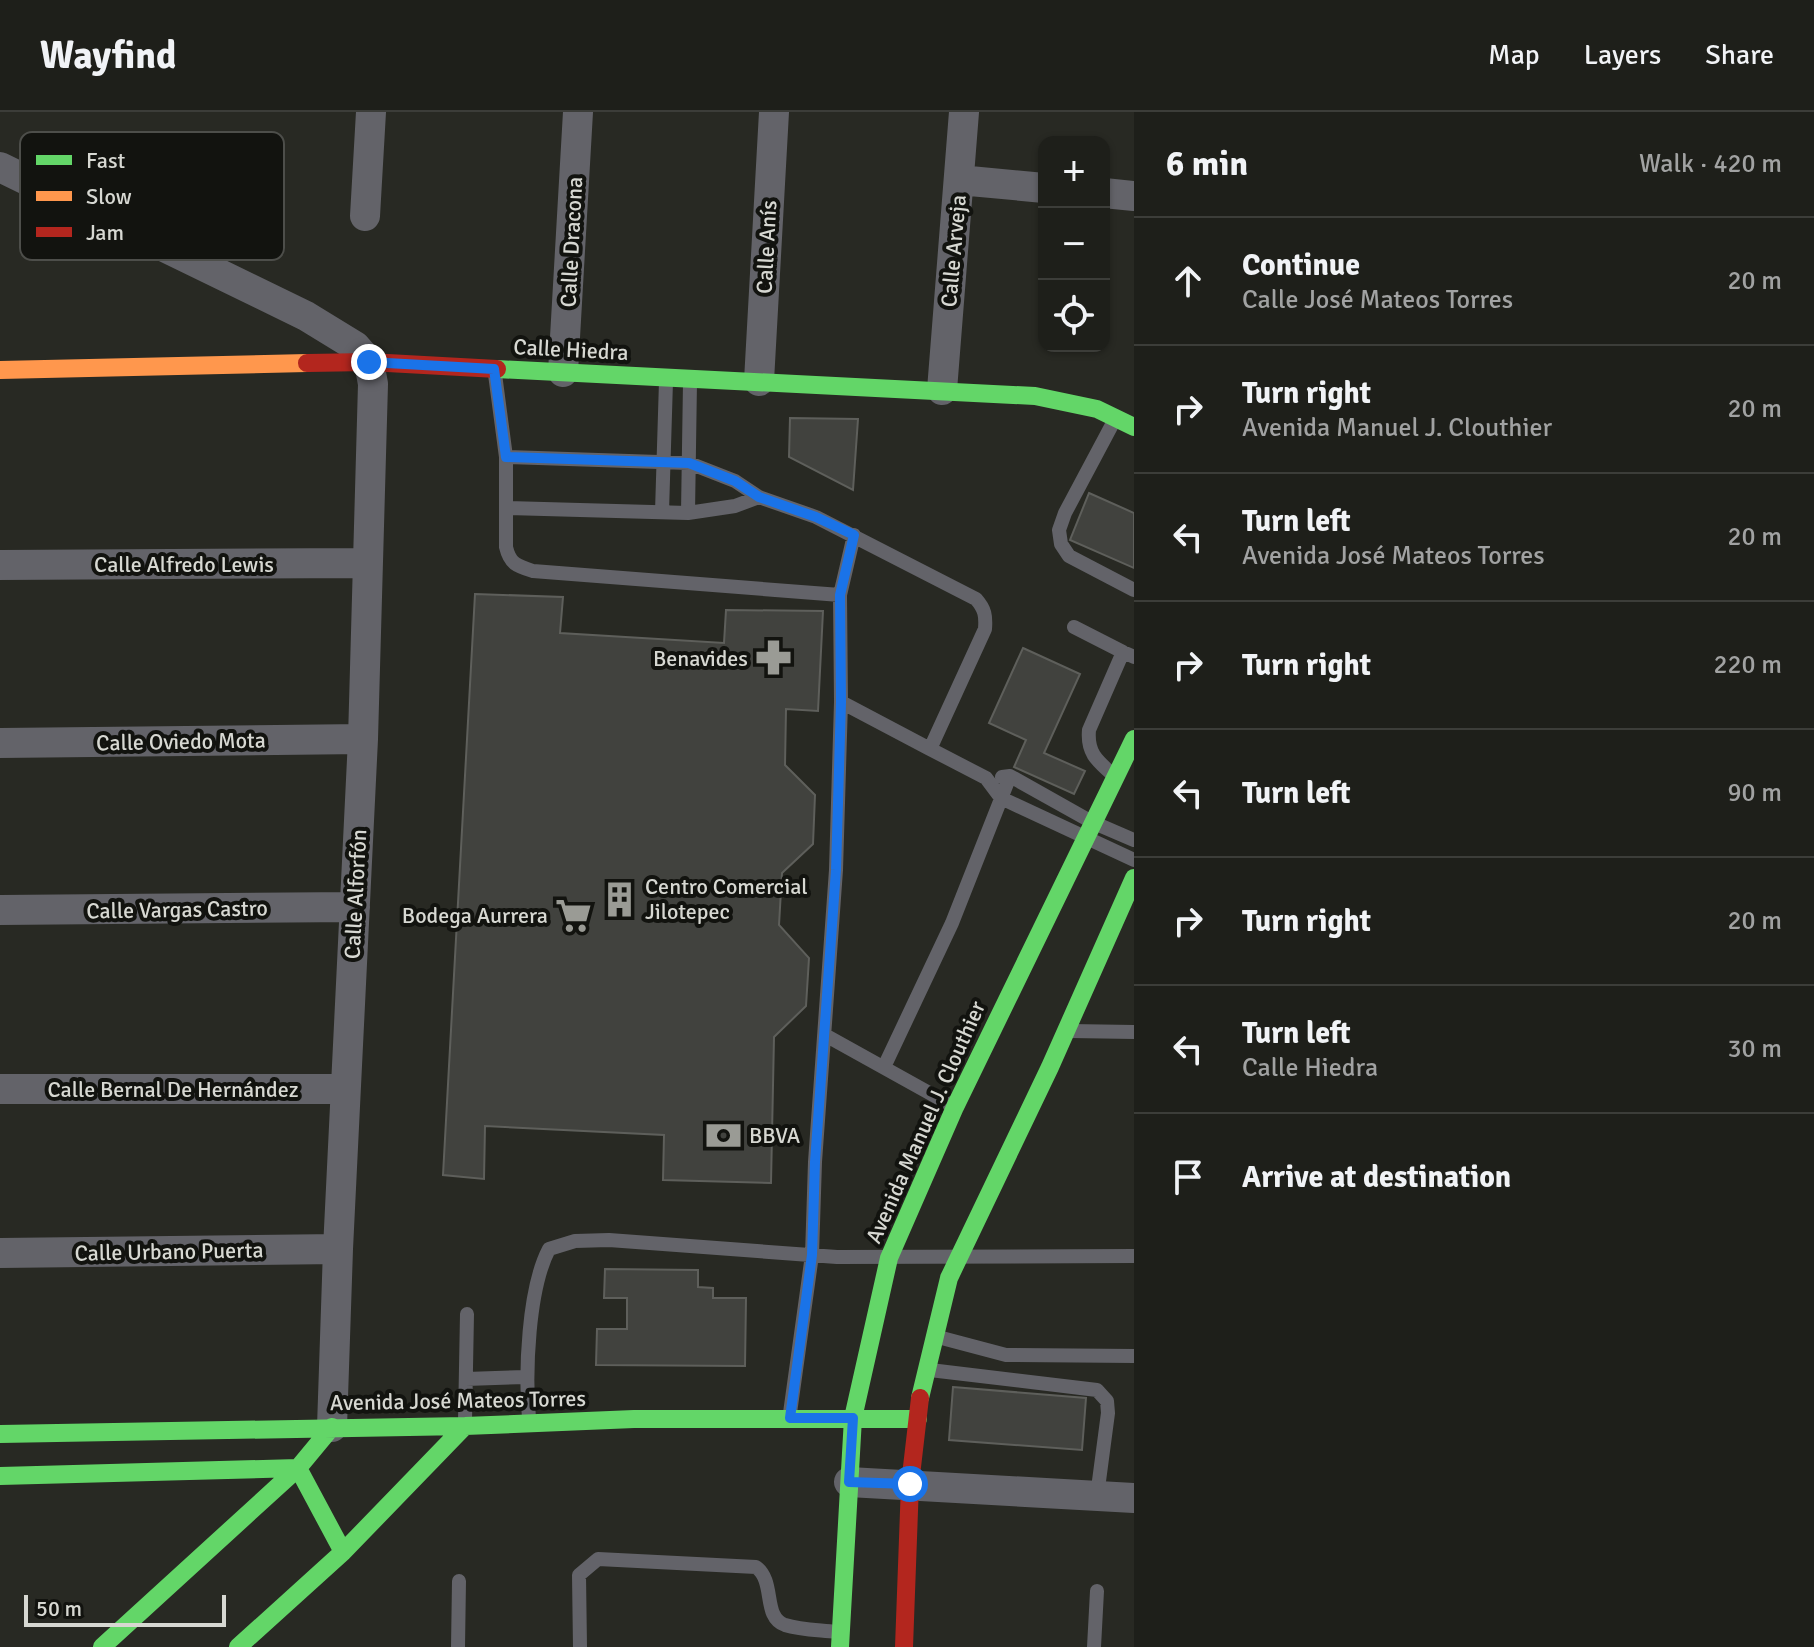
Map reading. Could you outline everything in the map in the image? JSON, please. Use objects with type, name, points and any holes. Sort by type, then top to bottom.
[{"type":"street","points":[[365,216],[371,112]]},
{"type":"street","name":"Calle Dracona","points":[[563,372],[578,112]]},
{"type":"street","name":"Calle Anís","points":[[759,381],[774,112]]},
{"type":"street","name":"Calle Arveja","points":[[942,390],[964,112]]},
{"type":"street","points":[[0,167],[20,177]]},
{"type":"street","points":[[959,180],[1038,187]]},
{"type":"street","points":[[1110,194],[1134,196]]},
{"type":"street","points":[[191,260],[306,316],[355,346],[369,362]]},
{"type":"street","name":"Calle Hiedra","points":[[0,370],[369,362],[666,379],[942,390],[1035,396],[1086,406],[1134,427]]},
{"type":"street","name":"Calle Alforfón","points":[[332,1427],[363,739],[373,384],[369,362]]},
{"type":"street","name":"Calle Alfredo Lewis","points":[[0,565],[367,563]]},
{"type":"street","name":"Calle Oviedo Mota","points":[[0,743],[363,739]]},
{"type":"street","name":"Avenida Manuel J. Clouthier","points":[[840,1640],[853,1418],[889,1258],[955,1107],[1134,739]]},
{"type":"street","points":[[904,1647],[910,1484],[926,1369],[949,1278],[1129,903],[1134,878]]},
{"type":"street","name":"Calle Vargas Castro","points":[[0,910],[355,907]]},
{"type":"street","name":"Calle Bernal De Hernández","points":[[0,1089],[345,1089]]},
{"type":"street","name":"Calle Urbano Puerta","points":[[0,1253],[338,1249]]},
{"type":"street","name":"Avenida José Mateos Torres","points":[[0,1434],[465,1426],[529,1422],[918,1419]]},
{"type":"street","points":[[238,1647],[343,1552],[465,1426]]},
{"type":"street","points":[[102,1647],[298,1468],[332,1427]]},
{"type":"street","points":[[298,1468],[343,1552]]},
{"type":"street","points":[[0,1476],[298,1468]]},
{"type":"street","points":[[849,1482],[1134,1498]]},
{"type":"lane","points":[[494,369],[506,457],[506,547],[510,561],[517,567],[533,571],[840,595]]},
{"type":"lane","points":[[662,512],[666,379]]},
{"type":"lane","points":[[688,513],[690,380]]},
{"type":"lane","points":[[1116,417],[1059,530],[1061,544],[1069,556],[1134,590]]},
{"type":"lane","points":[[506,457],[689,463],[735,481],[759,497],[816,517],[854,535],[976,599],[986,616],[985,629],[930,749]]},
{"type":"lane","points":[[507,508],[688,513],[720,510],[759,497]]},
{"type":"lane","points":[[790,1418],[812,1255],[815,1162],[836,870],[841,702],[840,595],[854,535]]},
{"type":"lane","points":[[1074,627],[1128,654],[1089,730],[1088,743],[1092,755],[1115,777]]},
{"type":"lane","points":[[841,702],[986,778],[1001,798],[1088,829],[1134,840]]},
{"type":"lane","points":[[986,778],[1010,776],[1134,860]]},
{"type":"lane","points":[[884,1067],[952,923],[1010,776]]},
{"type":"lane","points":[[1066,1030],[1134,1032]]},
{"type":"lane","points":[[825,1035],[955,1107]]},
{"type":"lane","points":[[529,1422],[526,1377],[540,1266],[549,1249],[575,1241],[609,1240],[889,1258],[1134,1256]]},
{"type":"lane","points":[[465,1426],[467,1314]]},
{"type":"lane","points":[[934,1336],[1006,1355],[1134,1356]]},
{"type":"lane","points":[[926,1369],[1097,1390],[1107,1401],[1108,1413],[1097,1496]]},
{"type":"lane","points":[[466,1379],[526,1377]]},
{"type":"lane","points":[[580,1647],[579,1575],[598,1559],[756,1567],[766,1576],[776,1620],[840,1640]]},
{"type":"lane","points":[[458,1647],[459,1581]]},
{"type":"lane","points":[[1094,1647],[1097,1591]]},
{"type":"building","points":[[790,418],[858,419],[853,490],[789,457]]},
{"type":"building","points":[[1089,493],[1134,513],[1134,568],[1070,540]]},
{"type":"building","name":"Centro Comercial Jilotepec","points":[[475,594],[563,597],[560,633],[724,643],[726,610],[823,611],[818,711],[786,709],[785,765],[815,795],[813,844],[782,873],[779,925],[809,958],[806,1006],[774,1037],[771,1183],[663,1180],[664,1135],[485,1126],[484,1179],[443,1175]]},
{"type":"building","points":[[1023,648],[1080,674],[1044,753],[1085,771],[1074,794],[1014,767],[1026,740],[989,723]]},
{"type":"building","points":[[605,1269],[698,1270],[698,1287],[713,1288],[713,1298],[746,1298],[745,1366],[596,1365],[597,1329],[627,1329],[627,1298],[604,1298]]},
{"type":"building","points":[[953,1387],[1086,1398],[1082,1450],[949,1440]]},
{"type":"traffic: fast","points":[[497,369],[1035,396],[1097,409],[1134,427]]},
{"type":"traffic: fast","points":[[840,1647],[853,1418],[889,1258],[955,1107],[1134,739]]},
{"type":"traffic: fast","points":[[920,1398],[949,1278],[1050,1067],[1134,878]]},
{"type":"traffic: fast","points":[[0,1434],[465,1426],[634,1419],[918,1419]]},
{"type":"traffic: fast","points":[[238,1647],[343,1552],[465,1426]]},
{"type":"traffic: fast","points":[[102,1647],[298,1468],[332,1427]]},
{"type":"traffic: fast","points":[[298,1468],[343,1552]]},
{"type":"traffic: fast","points":[[0,1476],[298,1468]]},
{"type":"traffic: slow","points":[[0,370],[307,363]]},
{"type":"traffic: jam","points":[[307,363],[369,362],[497,369]]},
{"type":"traffic: jam","points":[[904,1647],[910,1484],[920,1398]]},
{"type":"place","name":"Benavides","points":[[774,658]]},
{"type":"place","name":"Centro Comercial Jilotepec","points":[[619,899]]},
{"type":"place","name":"Bodega Aurrera","points":[[574,915]]},
{"type":"place","name":"BBVA","points":[[723,1135]]},
{"type":"route","points":[[369,362],[494,369],[506,457],[689,463],[735,481],[759,497],[816,517],[854,535],[840,595],[841,702],[836,870],[815,1162],[812,1255],[790,1418],[853,1418],[849,1482],[910,1484]]}]
